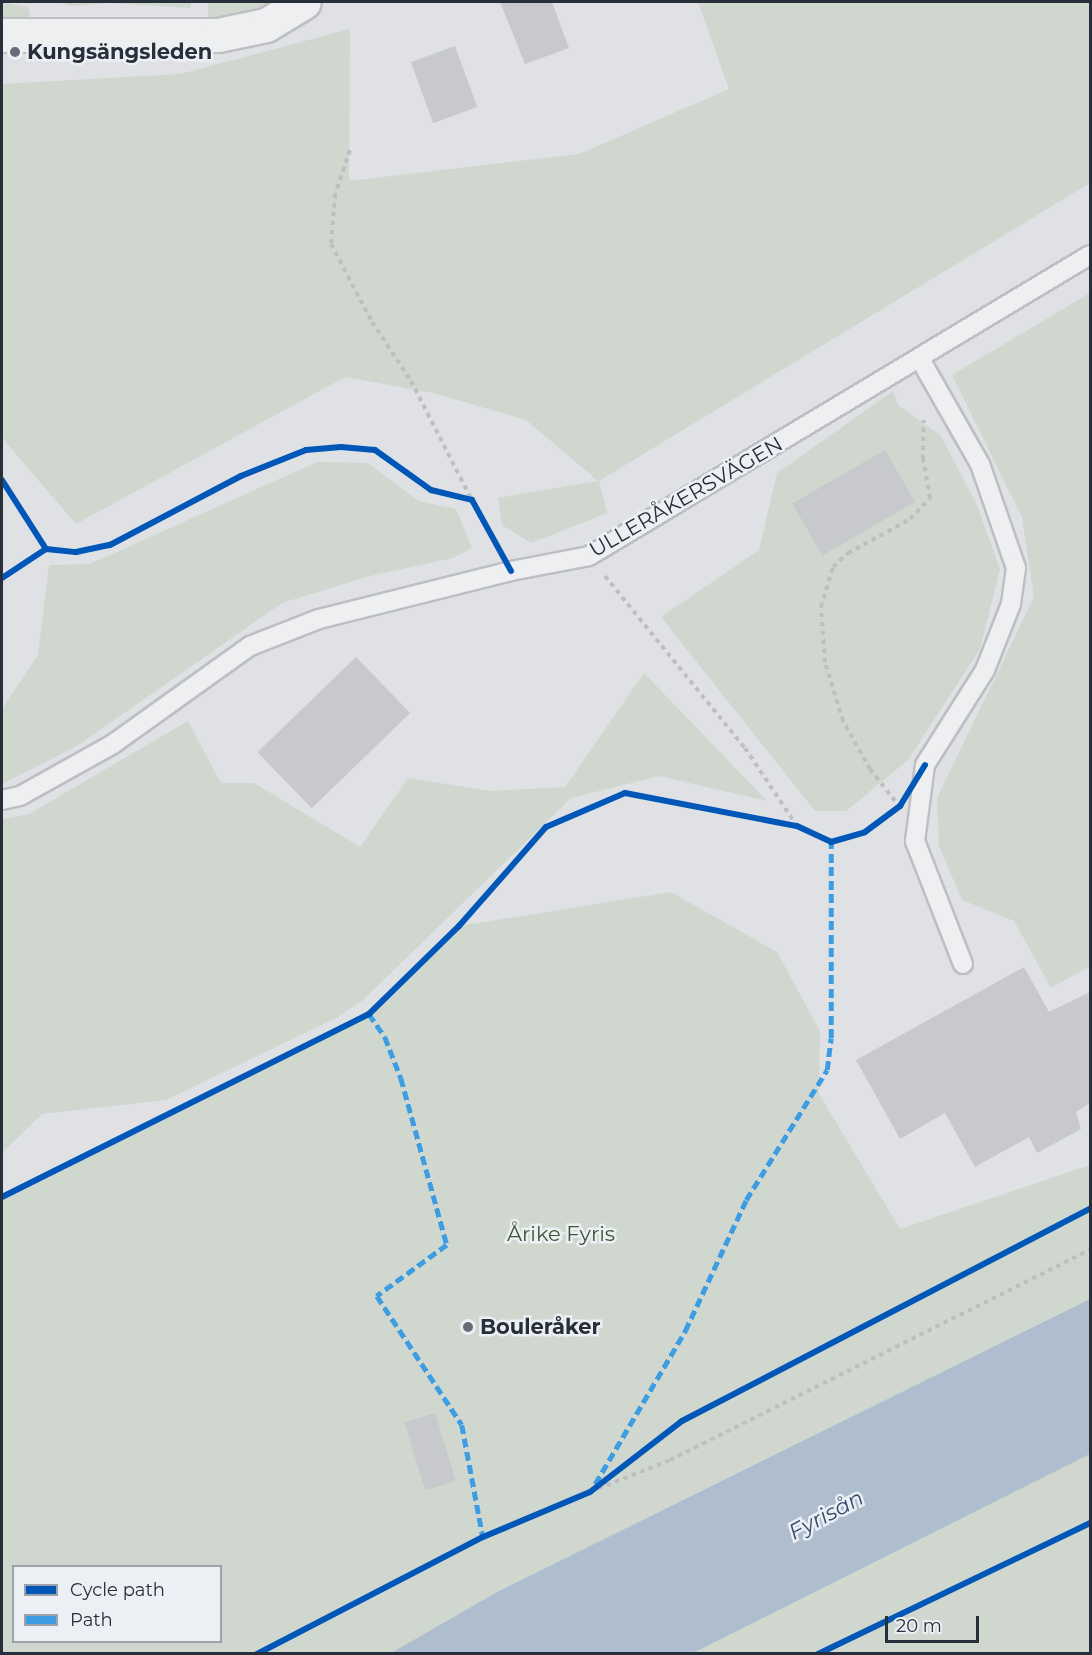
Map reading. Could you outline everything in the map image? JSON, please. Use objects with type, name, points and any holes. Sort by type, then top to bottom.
[{"type":"street","points":[[2,35],[218,35],[266,25],[304,2]]},
{"type":"lane","name":"ULLERÅKERSVÄGEN","points":[[2,800],[20,796],[113,744],[250,646],[319,619],[512,571],[589,556],[1090,255]]},
{"type":"lane","points":[[920,358],[980,464],[1017,568],[1011,604],[985,670],[925,765],[915,841],[963,964]]},
{"type":"path","points":[[350,150],[335,194],[331,244],[372,322],[411,381],[472,500]]},
{"type":"path","points":[[900,806],[883,788],[843,721],[825,662],[821,607],[833,567],[848,553],[910,519],[930,498],[924,433],[932,379]]},
{"type":"path","points":[[589,556],[745,748],[797,826]]},
{"type":"path","points":[[891,812],[900,806],[925,765]]},
{"type":"path","points":[[785,824],[805,830]]},
{"type":"path","points":[[581,1496],[670,1460],[1090,1250]]},
{"type":"path","points":[[590,1492],[618,1470]]},
{"type":"green space","points":[[2,2],[28,7],[30,15],[26,21],[2,20]]},
{"type":"green space","points":[[56,2],[191,2],[191,8],[108,3],[72,6]]},
{"type":"green space","points":[[208,2],[274,2],[241,15],[208,19]]},
{"type":"green space","points":[[698,2],[1090,3],[1090,183],[599,481],[607,513],[531,543],[502,525],[498,498],[598,481],[526,420],[433,393],[345,377],[76,524],[2,438],[2,84],[180,74],[350,29],[349,181],[579,154],[729,89]]},
{"type":"green space","points":[[1090,293],[1090,966],[1051,988],[1014,921],[962,900],[939,846],[937,798],[1034,597],[1022,517],[952,375]]},
{"type":"green space","points":[[893,391],[898,405],[941,436],[977,505],[1000,569],[980,649],[908,760],[846,811],[815,811],[661,617],[759,550],[777,473]]},
{"type":"green space","points":[[317,462],[368,463],[418,501],[456,509],[472,548],[453,558],[370,576],[282,603],[77,746],[2,784],[2,709],[38,655],[49,565],[90,564]]},
{"type":"green space","points":[[644,673],[767,801],[659,776],[571,798],[363,1000],[338,1017],[166,1100],[42,1114],[2,1153],[2,819],[29,814],[188,721],[221,783],[254,783],[360,847],[408,778],[491,791],[565,787]]},
{"type":"green space","name":"Årike Fyris","points":[[671,892],[777,952],[820,1031],[819,1094],[900,1229],[1090,1165],[1090,1299],[497,1592],[391,1653],[2,1654],[2,1197],[369,1014],[459,926]]},
{"type":"green space","points":[[1090,1454],[1090,1653],[561,1654],[1084,1457]]},
{"type":"water","name":"Fyrisån","points":[[1090,1299],[1090,1454],[693,1653],[391,1653],[497,1592]]},
{"type":"building","points":[[500,2],[552,2],[569,48],[525,64]]},
{"type":"building","points":[[455,46],[477,107],[433,123],[411,62]]},
{"type":"building","points":[[885,450],[915,502],[822,555],[792,504]]},
{"type":"building","points":[[356,657],[410,713],[312,808],[257,752]]},
{"type":"building","points":[[1024,967],[1049,1012],[1090,992],[1090,1103],[1076,1112],[1081,1129],[1037,1153],[1029,1137],[975,1167],[945,1113],[900,1139],[856,1060]]},
{"type":"building","points":[[435,1413],[456,1481],[425,1490],[404,1422]]},
{"type":"marked path","points":[[595,1484],[685,1331],[746,1200],[827,1070],[831,1038],[831,842]]},
{"type":"marked path","points":[[369,1014],[385,1037],[401,1078],[447,1245],[377,1296],[462,1425],[483,1537]]},
{"type":"cycle path","points":[[2,578],[46,549],[76,552],[110,545],[241,476],[306,450],[341,447],[375,450],[431,490],[472,500],[511,571]]},
{"type":"cycle path","points":[[2,480],[46,549]]},
{"type":"cycle path","points":[[2,1197],[369,1014],[459,926],[546,827],[625,793],[797,826],[831,842],[865,832],[900,806],[925,765]]},
{"type":"cycle path","points":[[257,1654],[483,1537],[590,1492],[682,1421],[1090,1209]]},
{"type":"cycle path","points":[[818,1654],[1090,1523]]},
{"type":"place","name":"Kungsängsleden","points":[[15,52]]},
{"type":"place","name":"Bouleråker","points":[[468,1327]]}]
